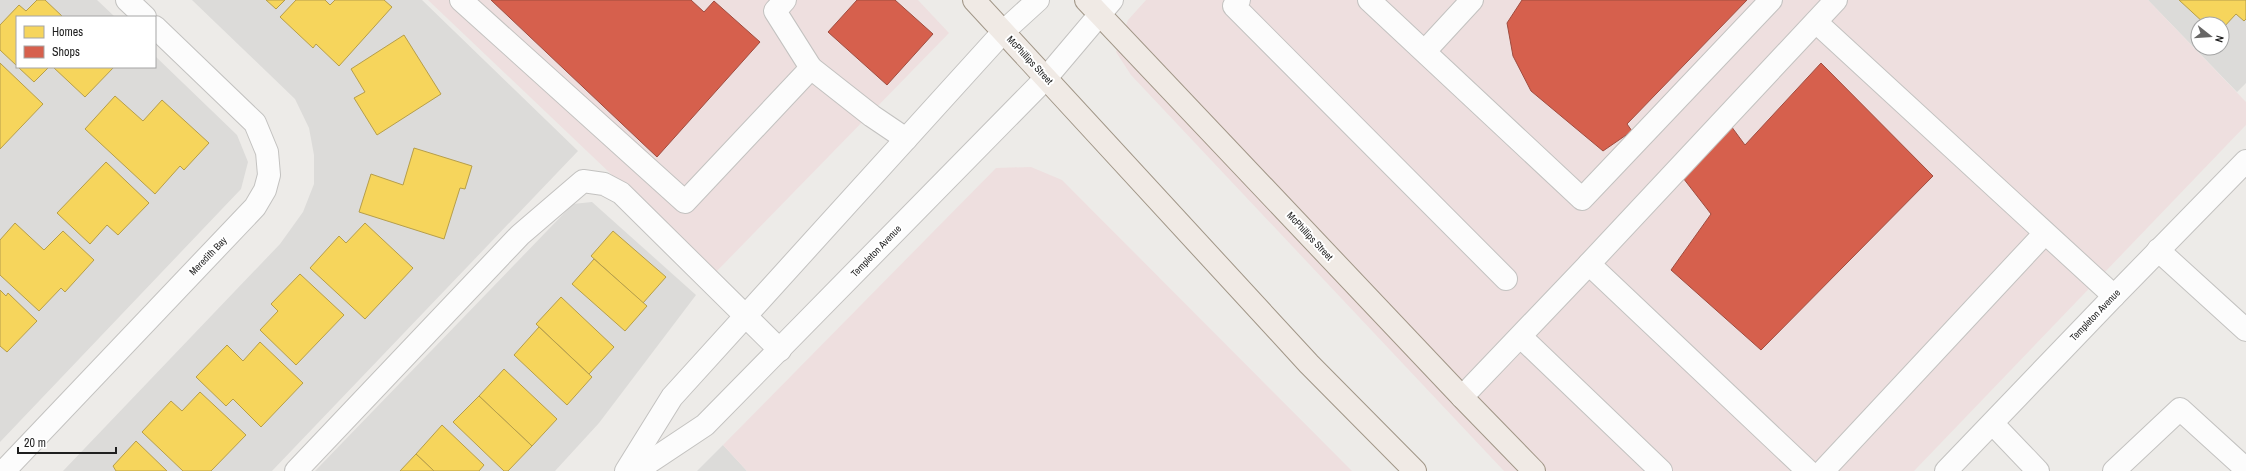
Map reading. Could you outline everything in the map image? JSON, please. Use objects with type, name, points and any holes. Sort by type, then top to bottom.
[{"type":"main road","name":"McPhillips Street","points":[[974,0],[1309,364],[1415,471]]},
{"type":"main road","name":"McPhillips Street","points":[[1100,4],[1462,397],[1534,471]]},
{"type":"street","points":[[127,0],[143,16]]},
{"type":"street","points":[[461,0],[685,202],[811,68]]},
{"type":"street","points":[[626,471],[672,397],[744,315],[1004,32],[1038,0]]},
{"type":"street","points":[[1239,0],[1234,6],[1506,279]]},
{"type":"street","points":[[1369,0],[1582,199],[1771,0]]},
{"type":"street","points":[[1425,51],[1472,0]]},
{"type":"street","points":[[1462,397],[1589,264],[1836,0]]},
{"type":"street","points":[[774,4],[811,68],[872,116],[906,139]]},
{"type":"street","name":"Templeton Avenue","points":[[636,471],[705,425],[780,350],[1046,78],[1100,4]]},
{"type":"street","points":[[1816,22],[2114,296]]},
{"type":"street","name":"Meredith Bay","points":[[4,471],[255,207],[265,190],[269,175],[267,152],[255,123],[156,28]]},
{"type":"street","name":"Templeton Avenue","points":[[1946,471],[1993,424],[2158,250],[2246,161]]},
{"type":"street","points":[[296,471],[520,235],[583,181],[604,184],[621,193],[780,350]]},
{"type":"street","points":[[1822,471],[2045,233]]},
{"type":"street","points":[[2158,250],[2243,320]]},
{"type":"street","points":[[1589,264],[1808,471]]},
{"type":"street","points":[[1520,337],[1661,471]]},
{"type":"street","points":[[2114,471],[2180,409],[2246,469]]},
{"type":"street","points":[[1993,424],[2038,471]]},
{"type":"shaded area","points":[[0,0],[97,0],[114,16],[16,16],[16,68],[156,68],[156,57],[237,135],[248,162],[241,189],[0,442]]},
{"type":"shaded area","points":[[192,0],[422,0],[578,151],[272,471],[63,471],[280,244],[303,212],[314,184],[314,155],[309,128],[295,99]]},
{"type":"shaded area","points":[[428,0],[918,0],[949,33],[715,273]]},
{"type":"shaded area","points":[[1146,0],[2148,0],[2190,44],[2190,56],[2202,56],[2246,102],[2246,125],[1914,471],[1504,471],[1131,75],[1116,52],[1128,20]]},
{"type":"shaded area","points":[[2148,0],[2246,0],[2246,83],[2237,92],[2202,56],[2230,56],[2230,16],[2190,16],[2190,43]]},
{"type":"shaded area","points":[[1031,167],[1062,180],[1352,471],[747,471],[723,445],[996,168]]},
{"type":"shaded area","points":[[592,202],[696,295],[599,423],[555,471],[315,471],[573,204]]},
{"type":"shaded area","points":[[723,445],[747,471],[697,471]]},
{"type":"building: Homes","points":[[37,0],[45,0],[62,16],[16,16],[16,65],[0,50],[0,25],[19,5],[26,11]]},
{"type":"building: Homes","points":[[266,0],[285,0],[276,9]]},
{"type":"building: Homes","points":[[296,0],[325,0],[330,5],[335,0],[384,0],[392,7],[339,66],[316,44],[313,48],[280,17]]},
{"type":"building: Homes","points":[[2179,0],[2246,0],[2246,19],[2244,21],[2236,14],[2230,20],[2230,16],[2196,16]]},
{"type":"building: Homes","points":[[404,35],[441,94],[377,135],[354,98],[365,92],[351,69]]},
{"type":"building: Homes","points":[[0,63],[43,104],[0,149]]},
{"type":"building: Homes","points":[[19,68],[48,68],[34,82]]},
{"type":"building: Homes","points":[[54,68],[113,68],[85,97]]},
{"type":"building: Homes","points":[[115,96],[143,121],[162,100],[209,143],[184,170],[180,166],[155,194],[85,129]]},
{"type":"building: Homes","points":[[414,148],[472,166],[465,189],[460,188],[444,239],[359,212],[371,174],[403,185]]},
{"type":"building: Homes","points":[[106,162],[149,203],[118,235],[107,225],[90,244],[57,213]]},
{"type":"building: Homes","points":[[15,223],[44,250],[63,231],[94,260],[65,292],[61,288],[39,311],[0,275],[0,240]]},
{"type":"building: Homes","points":[[365,223],[413,268],[365,319],[310,268],[339,236],[346,243]]},
{"type":"building: Homes","points":[[613,231],[666,277],[643,303],[591,256]]},
{"type":"building: Homes","points":[[594,259],[647,306],[625,331],[572,284]]},
{"type":"building: Homes","points":[[300,274],[344,315],[296,365],[260,330],[278,311],[271,304]]},
{"type":"building: Homes","points":[[0,290],[6,296],[8,293],[37,321],[7,352],[0,346]]},
{"type":"building: Homes","points":[[561,297],[614,347],[589,374],[536,324]]},
{"type":"building: Homes","points":[[539,327],[592,377],[567,405],[514,355]]},
{"type":"building: Homes","points":[[260,342],[303,383],[261,427],[233,399],[226,406],[196,377],[227,345],[243,361]]},
{"type":"building: Homes","points":[[504,369],[557,419],[532,446],[479,396]]},
{"type":"building: Homes","points":[[200,392],[246,435],[211,471],[183,471],[142,432],[171,401],[182,411]]},
{"type":"building: Homes","points":[[479,396],[532,446],[508,471],[504,471],[453,422]]},
{"type":"building: Homes","points":[[442,425],[484,465],[479,471],[434,471],[416,454]]},
{"type":"building: Homes","points":[[136,441],[167,471],[116,471],[113,466]]},
{"type":"building: Homes","points":[[416,454],[434,471],[400,471]]},
{"type":"building: Shops","points":[[491,0],[691,0],[704,12],[714,1],[760,42],[657,157]]},
{"type":"building: Shops","points":[[857,0],[895,0],[933,34],[887,85],[828,32]]},
{"type":"building: Shops","points":[[1522,0],[1747,0],[1627,124],[1632,131],[1603,151],[1531,91],[1513,56],[1507,23]]},
{"type":"building: Shops","points":[[1821,63],[1933,176],[1761,350],[1671,270],[1711,214],[1680,174],[1731,126],[1745,145]]}]
